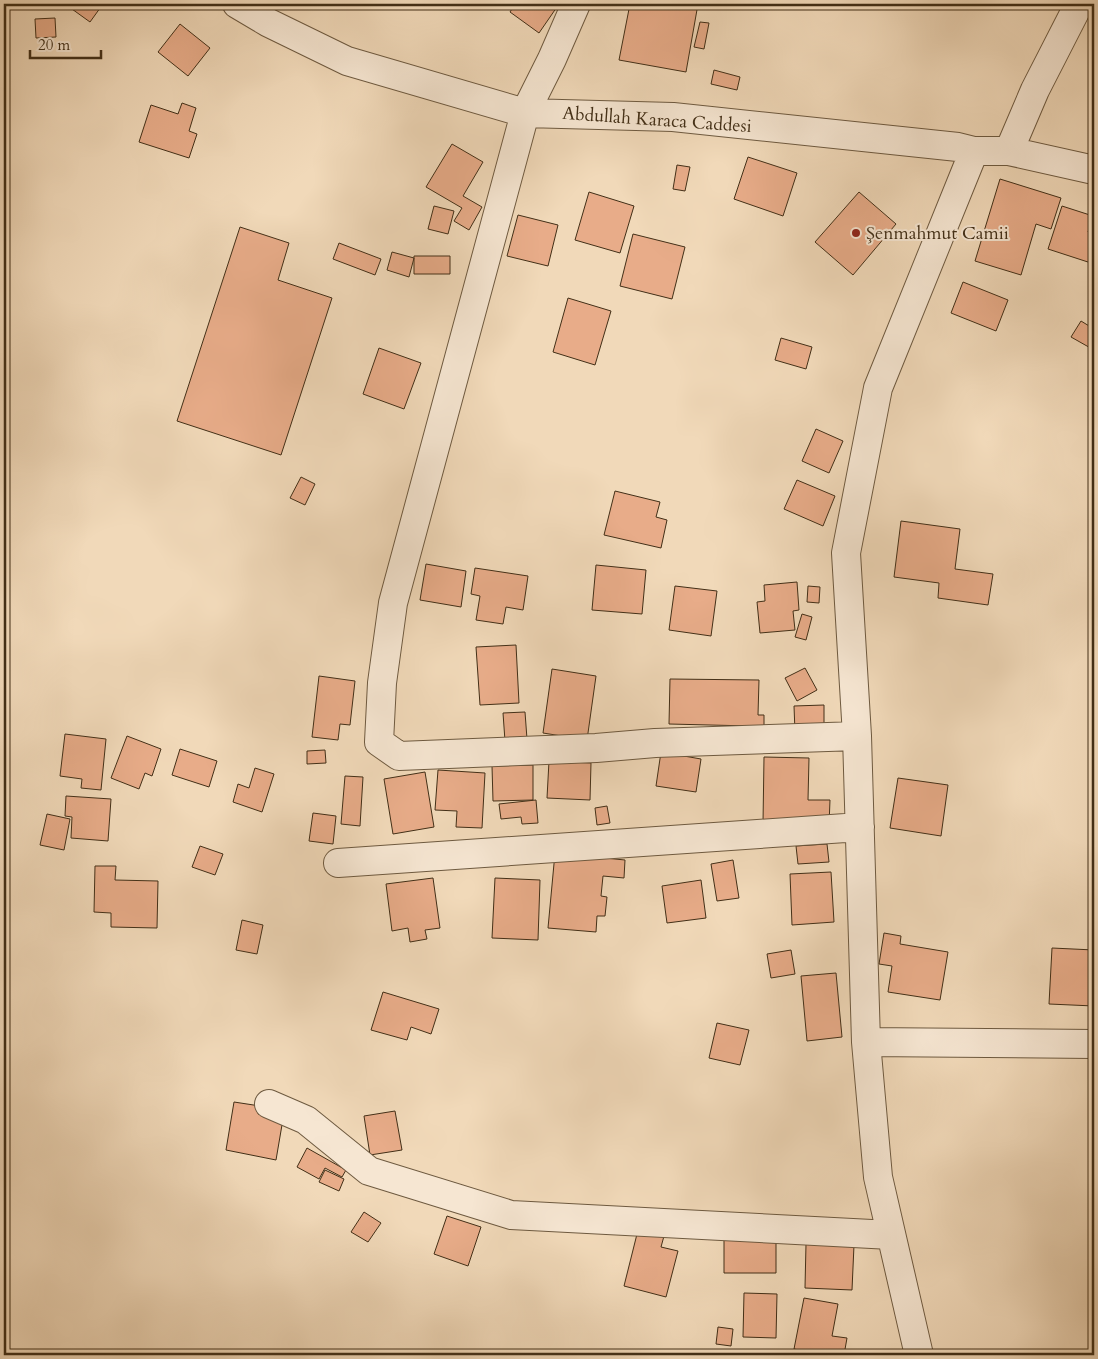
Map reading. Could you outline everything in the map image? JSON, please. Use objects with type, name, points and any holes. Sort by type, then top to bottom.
[{"type":"street","name":"Abdullah Karaca Caddesi","points":[[237,4],[273,13],[347,61],[525,113],[673,118],[948,146],[974,151],[1009,151],[1094,170]]},
{"type":"street","points":[[576,4],[552,59],[525,113],[393,603],[382,683],[378,742],[399,756],[596,748],[655,743],[856,736]]},
{"type":"street","points":[[1009,151],[1035,90],[1079,4]]},
{"type":"street","points":[[919,1355],[878,1177],[866,1042],[860,827],[846,553],[878,388],[974,151]]},
{"type":"street","points":[[338,863],[860,827]]},
{"type":"street","points":[[866,1042],[1094,1044]]},
{"type":"street","points":[[269,1104],[306,1120],[370,1171],[511,1215],[891,1235]]},
{"type":"building","points":[[65,4],[103,4],[90,22]]},
{"type":"building","points":[[350,4],[363,4],[362,8]]},
{"type":"building","points":[[515,4],[559,4],[539,33],[510,12]]},
{"type":"building","points":[[630,4],[698,4],[686,72],[619,60]]},
{"type":"building","points":[[55,18],[56,37],[36,38],[35,19]]},
{"type":"building","points":[[700,22],[709,23],[704,49],[694,47]]},
{"type":"building","points":[[180,24],[210,48],[188,76],[158,52]]},
{"type":"building","points":[[714,70],[740,77],[737,90],[711,84]]},
{"type":"building","points":[[182,103],[196,108],[189,131],[197,134],[189,158],[139,142],[151,105],[178,114]]},
{"type":"building","points":[[452,144],[483,162],[463,196],[482,207],[469,230],[454,221],[462,208],[426,187]]},
{"type":"building","points":[[748,157],[797,173],[783,216],[734,199]]},
{"type":"building","points":[[677,165],[690,167],[685,191],[673,189]]},
{"type":"building","points":[[1000,179],[1061,198],[1051,229],[1036,224],[1021,275],[975,261]]},
{"type":"building","points":[[589,192],[634,206],[620,253],[575,240]]},
{"type":"building","name":"Şenmahmut Camii","points":[[859,192],[896,224],[853,275],[815,242]]},
{"type":"building","points":[[434,206],[454,211],[448,234],[428,229]]},
{"type":"building","points":[[1062,206],[1093,216],[1088,232],[1094,234],[1094,252],[1091,263],[1048,249]]},
{"type":"building","points":[[518,215],[558,225],[548,266],[507,256]]},
{"type":"building","points":[[240,227],[289,243],[278,280],[332,298],[281,455],[177,421]]},
{"type":"building","points":[[633,234],[685,247],[672,299],[620,286]]},
{"type":"building","points":[[339,243],[381,259],[375,275],[333,259]]},
{"type":"building","points":[[392,252],[414,258],[409,277],[387,270]]},
{"type":"building","points":[[414,256],[450,256],[450,274],[414,274]]},
{"type":"building","points":[[963,282],[1008,300],[996,331],[951,313]]},
{"type":"building","points":[[568,298],[611,311],[595,365],[553,352]]},
{"type":"building","points":[[1081,321],[1094,329],[1094,350],[1071,337]]},
{"type":"building","points":[[781,338],[812,347],[806,369],[775,360]]},
{"type":"building","points":[[379,348],[421,363],[404,409],[363,394]]},
{"type":"building","points":[[816,429],[843,441],[829,473],[802,461]]},
{"type":"building","points":[[301,477],[315,484],[305,505],[290,498]]},
{"type":"building","points":[[797,480],[835,496],[823,526],[784,509]]},
{"type":"building","points":[[615,491],[660,502],[656,517],[667,520],[661,548],[604,535]]},
{"type":"building","points":[[901,521],[960,529],[955,569],[993,574],[988,605],[938,598],[939,583],[894,577]]},
{"type":"building","points":[[426,564],[466,571],[461,607],[420,600]]},
{"type":"building","points":[[596,565],[646,570],[642,614],[592,610]]},
{"type":"building","points":[[475,568],[528,576],[523,610],[506,607],[503,624],[476,620],[480,596],[471,594]]},
{"type":"building","points":[[797,582],[799,610],[793,611],[795,630],[760,633],[757,602],[765,601],[764,585]]},
{"type":"building","points":[[675,586],[717,591],[711,636],[669,630]]},
{"type":"building","points":[[808,586],[820,587],[819,603],[807,602]]},
{"type":"building","points":[[802,614],[812,617],[806,640],[795,637]]},
{"type":"building","points":[[516,645],[519,703],[480,705],[476,647]]},
{"type":"building","points":[[805,668],[817,690],[797,701],[785,678]]},
{"type":"building","points":[[552,669],[596,676],[587,740],[543,733]]},
{"type":"building","points":[[319,676],[355,681],[350,725],[340,724],[338,740],[312,737]]},
{"type":"building","points":[[670,679],[759,680],[758,715],[764,715],[764,732],[751,732],[751,726],[669,724]]},
{"type":"building","points":[[824,705],[824,731],[795,732],[794,706]]},
{"type":"building","points":[[525,712],[527,739],[505,741],[503,713]]},
{"type":"building","points":[[65,734],[106,739],[101,790],[81,788],[82,779],[60,776]]},
{"type":"building","points":[[127,736],[161,749],[152,776],[145,773],[139,789],[111,778]]},
{"type":"building","points":[[180,749],[217,761],[209,787],[172,775]]},
{"type":"building","points":[[325,750],[326,763],[307,764],[307,751]]},
{"type":"building","points":[[661,752],[701,759],[696,792],[656,786]]},
{"type":"building","points":[[764,757],[809,758],[808,800],[830,800],[829,825],[763,823]]},
{"type":"building","points":[[549,761],[591,763],[590,800],[547,798]]},
{"type":"building","points":[[533,765],[533,800],[493,801],[492,766]]},
{"type":"building","points":[[255,768],[274,774],[262,812],[233,802],[238,784],[249,788]]},
{"type":"building","points":[[438,770],[485,773],[482,828],[456,827],[457,811],[435,810]]},
{"type":"building","points":[[425,772],[434,827],[393,834],[384,779]]},
{"type":"building","points":[[345,776],[363,777],[360,826],[341,824]]},
{"type":"building","points":[[898,778],[948,785],[941,836],[890,828]]},
{"type":"building","points":[[66,796],[111,799],[108,841],[71,838],[72,817],[65,816]]},
{"type":"building","points":[[536,800],[538,823],[522,824],[521,817],[501,819],[499,804]]},
{"type":"building","points":[[607,806],[610,823],[597,825],[595,808]]},
{"type":"building","points":[[313,813],[336,816],[333,844],[309,841]]},
{"type":"building","points":[[47,814],[70,819],[64,850],[40,845]]},
{"type":"building","points":[[827,844],[829,862],[798,864],[796,846]]},
{"type":"building","points":[[200,846],[223,854],[215,875],[192,867]]},
{"type":"building","points":[[555,853],[625,860],[624,878],[603,876],[601,896],[607,897],[605,916],[597,916],[596,932],[548,928]]},
{"type":"building","points":[[733,860],[739,898],[717,901],[711,864]]},
{"type":"building","points":[[95,866],[116,866],[115,880],[158,881],[157,928],[111,927],[111,913],[94,912]]},
{"type":"building","points":[[831,872],[834,922],[792,925],[790,874]]},
{"type":"building","points":[[433,878],[440,928],[425,930],[427,939],[410,942],[408,928],[392,931],[386,884]]},
{"type":"building","points":[[495,878],[540,880],[538,940],[492,938]]},
{"type":"building","points":[[701,880],[706,918],[667,923],[662,886]]},
{"type":"building","points":[[242,920],[263,925],[257,954],[236,950]]},
{"type":"building","points":[[884,933],[901,936],[900,944],[948,952],[940,1000],[888,992],[892,966],[879,964]]},
{"type":"building","points":[[1052,948],[1094,950],[1094,1006],[1049,1004]]},
{"type":"building","points":[[791,950],[795,974],[771,978],[767,954]]},
{"type":"building","points":[[836,973],[842,1037],[807,1041],[801,976]]},
{"type":"building","points":[[383,992],[439,1009],[431,1034],[411,1027],[407,1040],[371,1030]]},
{"type":"building","points":[[717,1023],[749,1030],[740,1065],[709,1058]]},
{"type":"building","points":[[234,1102],[260,1106],[258,1114],[283,1119],[276,1160],[226,1150]]},
{"type":"building","points":[[395,1111],[402,1150],[370,1155],[364,1116]]},
{"type":"building","points":[[307,1148],[346,1170],[342,1177],[325,1168],[319,1179],[297,1167]]},
{"type":"building","points":[[325,1170],[344,1179],[339,1191],[319,1182]]},
{"type":"building","points":[[364,1212],[381,1223],[368,1242],[351,1232]]},
{"type":"building","points":[[447,1216],[481,1227],[468,1266],[434,1254]]},
{"type":"building","points":[[638,1230],[664,1236],[661,1247],[678,1251],[666,1297],[624,1286]]},
{"type":"building","points":[[724,1239],[776,1239],[776,1273],[724,1273]]},
{"type":"building","points":[[806,1244],[854,1245],[852,1290],[805,1288]]},
{"type":"building","points":[[744,1293],[777,1294],[776,1338],[743,1337]]},
{"type":"building","points":[[804,1298],[838,1304],[832,1336],[847,1338],[844,1355],[821,1352],[821,1354],[794,1349]]},
{"type":"building","points":[[718,1327],[733,1329],[731,1346],[716,1344]]},
{"type":"place","name":"Şenmahmut Camii","points":[[856,233]]}]
